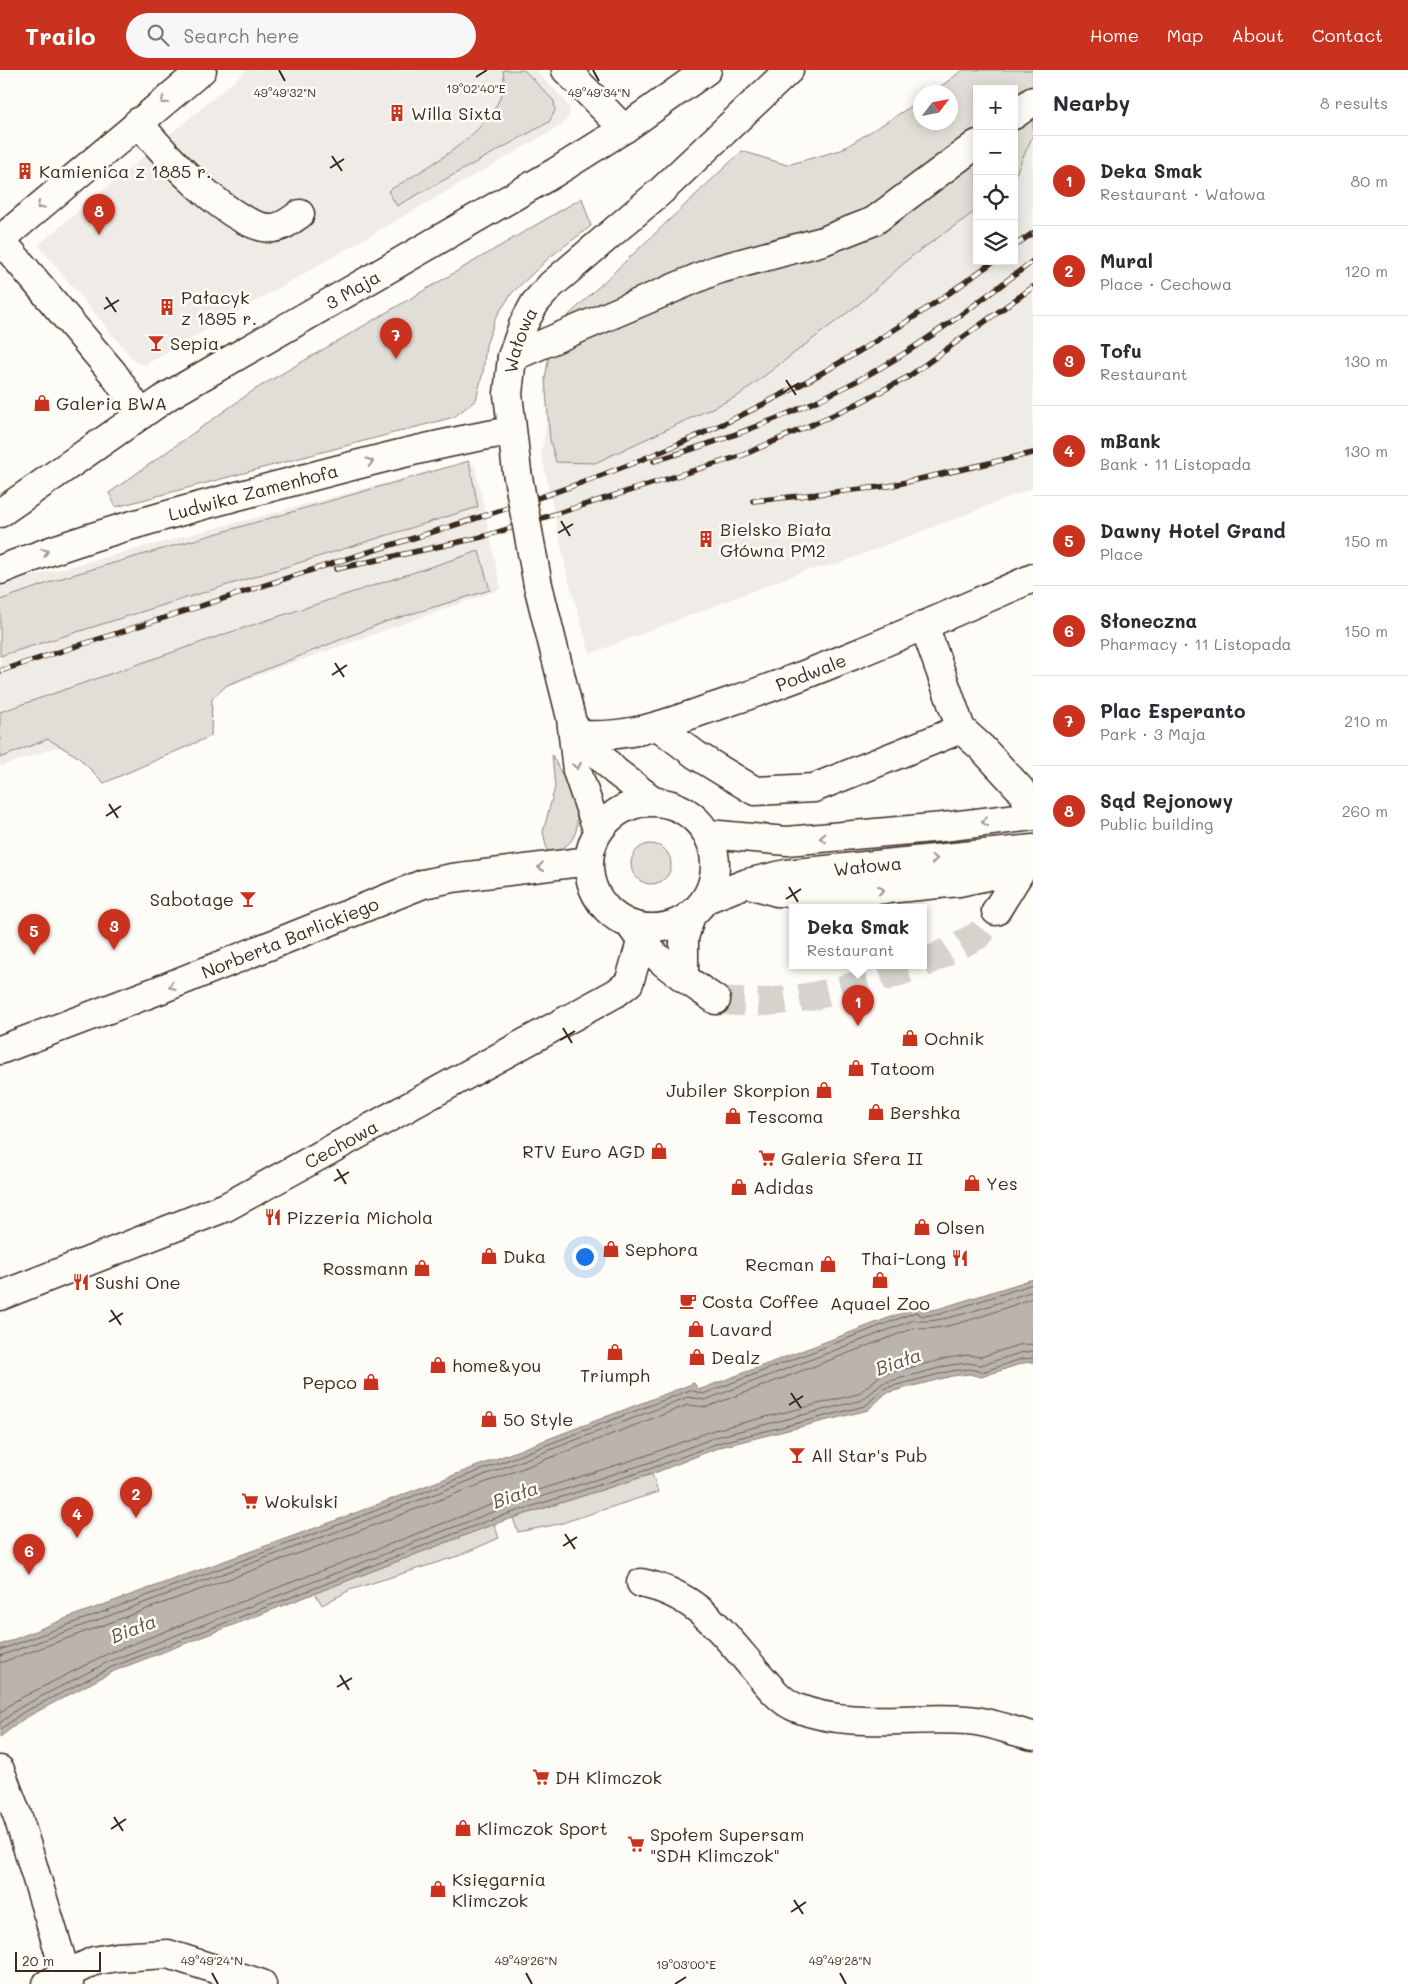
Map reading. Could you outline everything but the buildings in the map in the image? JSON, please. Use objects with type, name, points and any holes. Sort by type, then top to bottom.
[{"type":"street","points":[[141,414],[113,373],[0,239],[202,70]]},
{"type":"street","points":[[566,70],[624,129]]},
{"type":"street","name":"3 Maja","points":[[0,513],[141,414],[210,370],[546,178],[624,129],[707,70]]},
{"type":"street","name":"Wałowa","points":[[598,832],[577,771],[575,727],[538,585],[517,472],[510,431],[508,394],[512,357],[524,323],[535,303],[551,285],[661,191],[789,70]]},
{"type":"street","points":[[1018,113],[1033,101]]},
{"type":"street","points":[[138,122],[158,147],[201,188],[242,219],[258,226],[273,228],[284,226],[300,214]]},
{"type":"street","points":[[512,357],[716,270],[823,241],[874,221],[973,147]]},
{"type":"street","name":"Ludwika Zamenhofa","points":[[0,570],[59,546],[204,505],[452,440],[510,431]]},
{"type":"street","name":"Podwale","points":[[575,727],[604,736],[633,733],[659,727],[783,684],[1033,578]]},
{"type":"street","points":[[924,625],[960,729],[982,748],[1020,789],[1033,810]]},
{"type":"street","points":[[575,727],[615,771],[654,801]]},
{"type":"street","points":[[659,727],[696,755],[755,791],[814,788],[960,729]]},
{"type":"street","points":[[684,978],[684,938],[714,878],[715,856],[708,834],[694,817],[675,806],[654,801],[632,805],[613,815],[598,832],[592,846],[589,861],[591,881],[599,899],[612,914],[635,933],[667,966],[684,978],[716,1000]]},
{"type":"street","name":"Wałowa","points":[[708,834],[787,841],[942,827],[1033,816]]},
{"type":"street","points":[[996,911],[1030,856]]},
{"type":"street","name":"Wałowa","points":[[698,907],[747,883],[786,874],[1030,856]]},
{"type":"street","name":"Norberta Barlickiego","points":[[0,1050],[159,990],[423,884],[452,878],[589,861]]},
{"type":"street","points":[[635,933],[650,928],[672,925],[698,907]]},
{"type":"street","name":"Cechowa","points":[[0,1296],[226,1207],[616,993],[629,983],[635,933]]},
{"type":"street","points":[[641,1583],[660,1587],[691,1602],[709,1618],[779,1698],[796,1708],[837,1717],[968,1720],[1033,1736]]},
{"type":"street","points":[[0,1770],[18,1817],[60,1981],[94,1961],[118,1957],[168,1954],[262,1984]]},
{"type":"shaded area","points":[[247,70],[535,70],[564,99],[570,109],[569,116],[562,125],[145,365],[136,363],[38,245]]},
{"type":"shaded area","points":[[503,70],[524,70],[554,101],[555,111],[549,122],[397,206],[388,191],[424,170],[464,141],[495,108],[503,89]]},
{"type":"shaded area","points":[[963,70],[1033,70],[1033,135],[1018,169],[1018,85],[973,85],[973,213],[912,256],[860,303],[738,396],[595,463],[556,462],[550,440],[545,379],[553,330],[742,151],[787,165],[841,150],[913,105],[913,130],[958,130],[958,85],[943,85]]},
{"type":"shaded area","points":[[1033,105],[1033,488],[838,564],[804,571],[590,654],[567,574],[541,452],[565,327],[973,145],[973,265],[1018,265],[1018,117]]},
{"type":"shaded area","points":[[582,198],[591,226],[550,257],[512,293],[496,317],[486,345],[483,372],[476,400],[454,417],[116,507],[109,493],[254,390]]},
{"type":"shaded area","points":[[469,461],[475,466],[501,589],[0,767],[0,585]]},
{"type":"shaded area","points":[[469,461],[478,507],[0,656],[0,600],[65,577]]},
{"type":"shaded area","points":[[479,551],[490,590],[385,622],[227,685],[212,699],[211,736],[104,783],[78,757],[48,739],[0,758],[0,712],[228,633]]},
{"type":"shaded area","points":[[552,755],[572,796],[577,825],[574,837],[564,847],[548,854],[543,832],[555,787]]},
{"type":"shaded area","points":[[655,844],[662,847],[668,853],[671,864],[670,872],[662,881],[655,884],[647,884],[640,881],[632,872],[631,860],[634,853],[643,845]]},
{"type":"shaded area","points":[[652,1474],[658,1492],[559,1524],[518,1532],[513,1518]]},
{"type":"shaded area","points":[[494,1524],[499,1538],[458,1556],[350,1590],[322,1605],[315,1593]]},
{"type":"water","name":"Biała","points":[[1033,1279],[1033,1362],[1023,1363],[981,1377],[969,1374],[952,1376],[886,1393],[868,1410],[720,1447],[652,1474],[494,1524],[114,1671],[25,1718],[0,1737],[0,1645],[67,1618],[329,1523],[694,1383],[697,1388],[701,1389],[920,1306],[923,1311],[938,1309]]},
{"type":"tunnel","points":[[927,962],[979,935],[996,911]]},
{"type":"tunnel","points":[[716,1000],[768,1002],[794,999],[845,988],[908,969]]},
{"type":"railway","points":[[1018,243],[1033,233]]},
{"type":"railway","points":[[654,461],[748,430],[810,404],[869,375],[932,335],[1033,261]]},
{"type":"railway","points":[[0,671],[504,509],[622,468],[704,433],[833,367],[915,316],[988,265]]},
{"type":"railway","points":[[336,569],[482,537],[743,455],[849,408],[908,377],[1033,287]]},
{"type":"railway","points":[[753,501],[889,486],[1033,453]]},
{"type":"place","name":"Willa Sixta","points":[[397,113]]},
{"type":"place","name":"Kamienica z 1885 r.","points":[[25,171]]},
{"type":"place","name":"Sąd Rejonowy","points":[[99,235]]},
{"type":"place","name":"Pałacyk z 1895 r.","points":[[167,307]]},
{"type":"place","name":"Sepia","points":[[156,343]]},
{"type":"place","name":"Plac Esperanto","points":[[396,359]]},
{"type":"place","name":"Galeria BWA","points":[[42,403]]},
{"type":"place","name":"Bielsko Biała Główna PM2","points":[[706,539]]},
{"type":"place","name":"Sabotage","points":[[248,899]]},
{"type":"place","name":"Tofu","points":[[114,950]]},
{"type":"place","name":"Dawny Hotel Grand","points":[[34,955]]},
{"type":"place","name":"Deka Smak","points":[[858,1026]]},
{"type":"place","name":"Ochnik","points":[[910,1038]]},
{"type":"place","name":"Tatoom","points":[[856,1068]]},
{"type":"place","name":"Jubiler Skorpion","points":[[824,1090]]},
{"type":"place","name":"Bershka","points":[[876,1112]]},
{"type":"place","name":"Tescoma","points":[[733,1116]]},
{"type":"place","name":"RTV Euro AGD","points":[[659,1151]]},
{"type":"place","name":"Galeria Sfera II","points":[[767,1158]]},
{"type":"place","name":"Yes","points":[[972,1183]]},
{"type":"place","name":"Adidas","points":[[739,1187]]},
{"type":"place","name":"Pizzeria Michola","points":[[273,1217]]},
{"type":"place","name":"Olsen","points":[[922,1227]]},
{"type":"place","name":"Sephora","points":[[611,1249]]},
{"type":"place","name":"Duka","points":[[489,1256]]},
{"type":"place","name":"Thai-Long","points":[[960,1258]]},
{"type":"place","name":"Recman","points":[[828,1264]]},
{"type":"place","name":"Rossmann","points":[[422,1268]]},
{"type":"place","name":"Aquael Zoo","points":[[880,1280]]},
{"type":"place","name":"Sushi One","points":[[81,1282]]},
{"type":"place","name":"Costa Coffee","points":[[688,1301]]},
{"type":"place","name":"Lavard","points":[[696,1329]]},
{"type":"place","name":"Triumph","points":[[615,1352]]},
{"type":"place","name":"Dealz","points":[[697,1357]]},
{"type":"place","name":"home&you","points":[[438,1365]]},
{"type":"place","name":"Pepco","points":[[371,1382]]},
{"type":"place","name":"50 Style","points":[[489,1419]]},
{"type":"place","name":"All Star's Pub","points":[[797,1455]]},
{"type":"place","name":"Wokulski","points":[[250,1501]]},
{"type":"place","name":"Mural","points":[[136,1518]]},
{"type":"place","name":"mBank","points":[[77,1538]]},
{"type":"place","name":"Słoneczna","points":[[29,1575]]},
{"type":"place","name":"DH Klimczok","points":[[541,1777]]},
{"type":"place","name":"Klimczok Sport","points":[[463,1828]]},
{"type":"place","name":"Społem Supersam \"SDH Klimczok\"","points":[[636,1844]]},
{"type":"place","name":"Księgarnia Klimczok","points":[[438,1889]]}]
